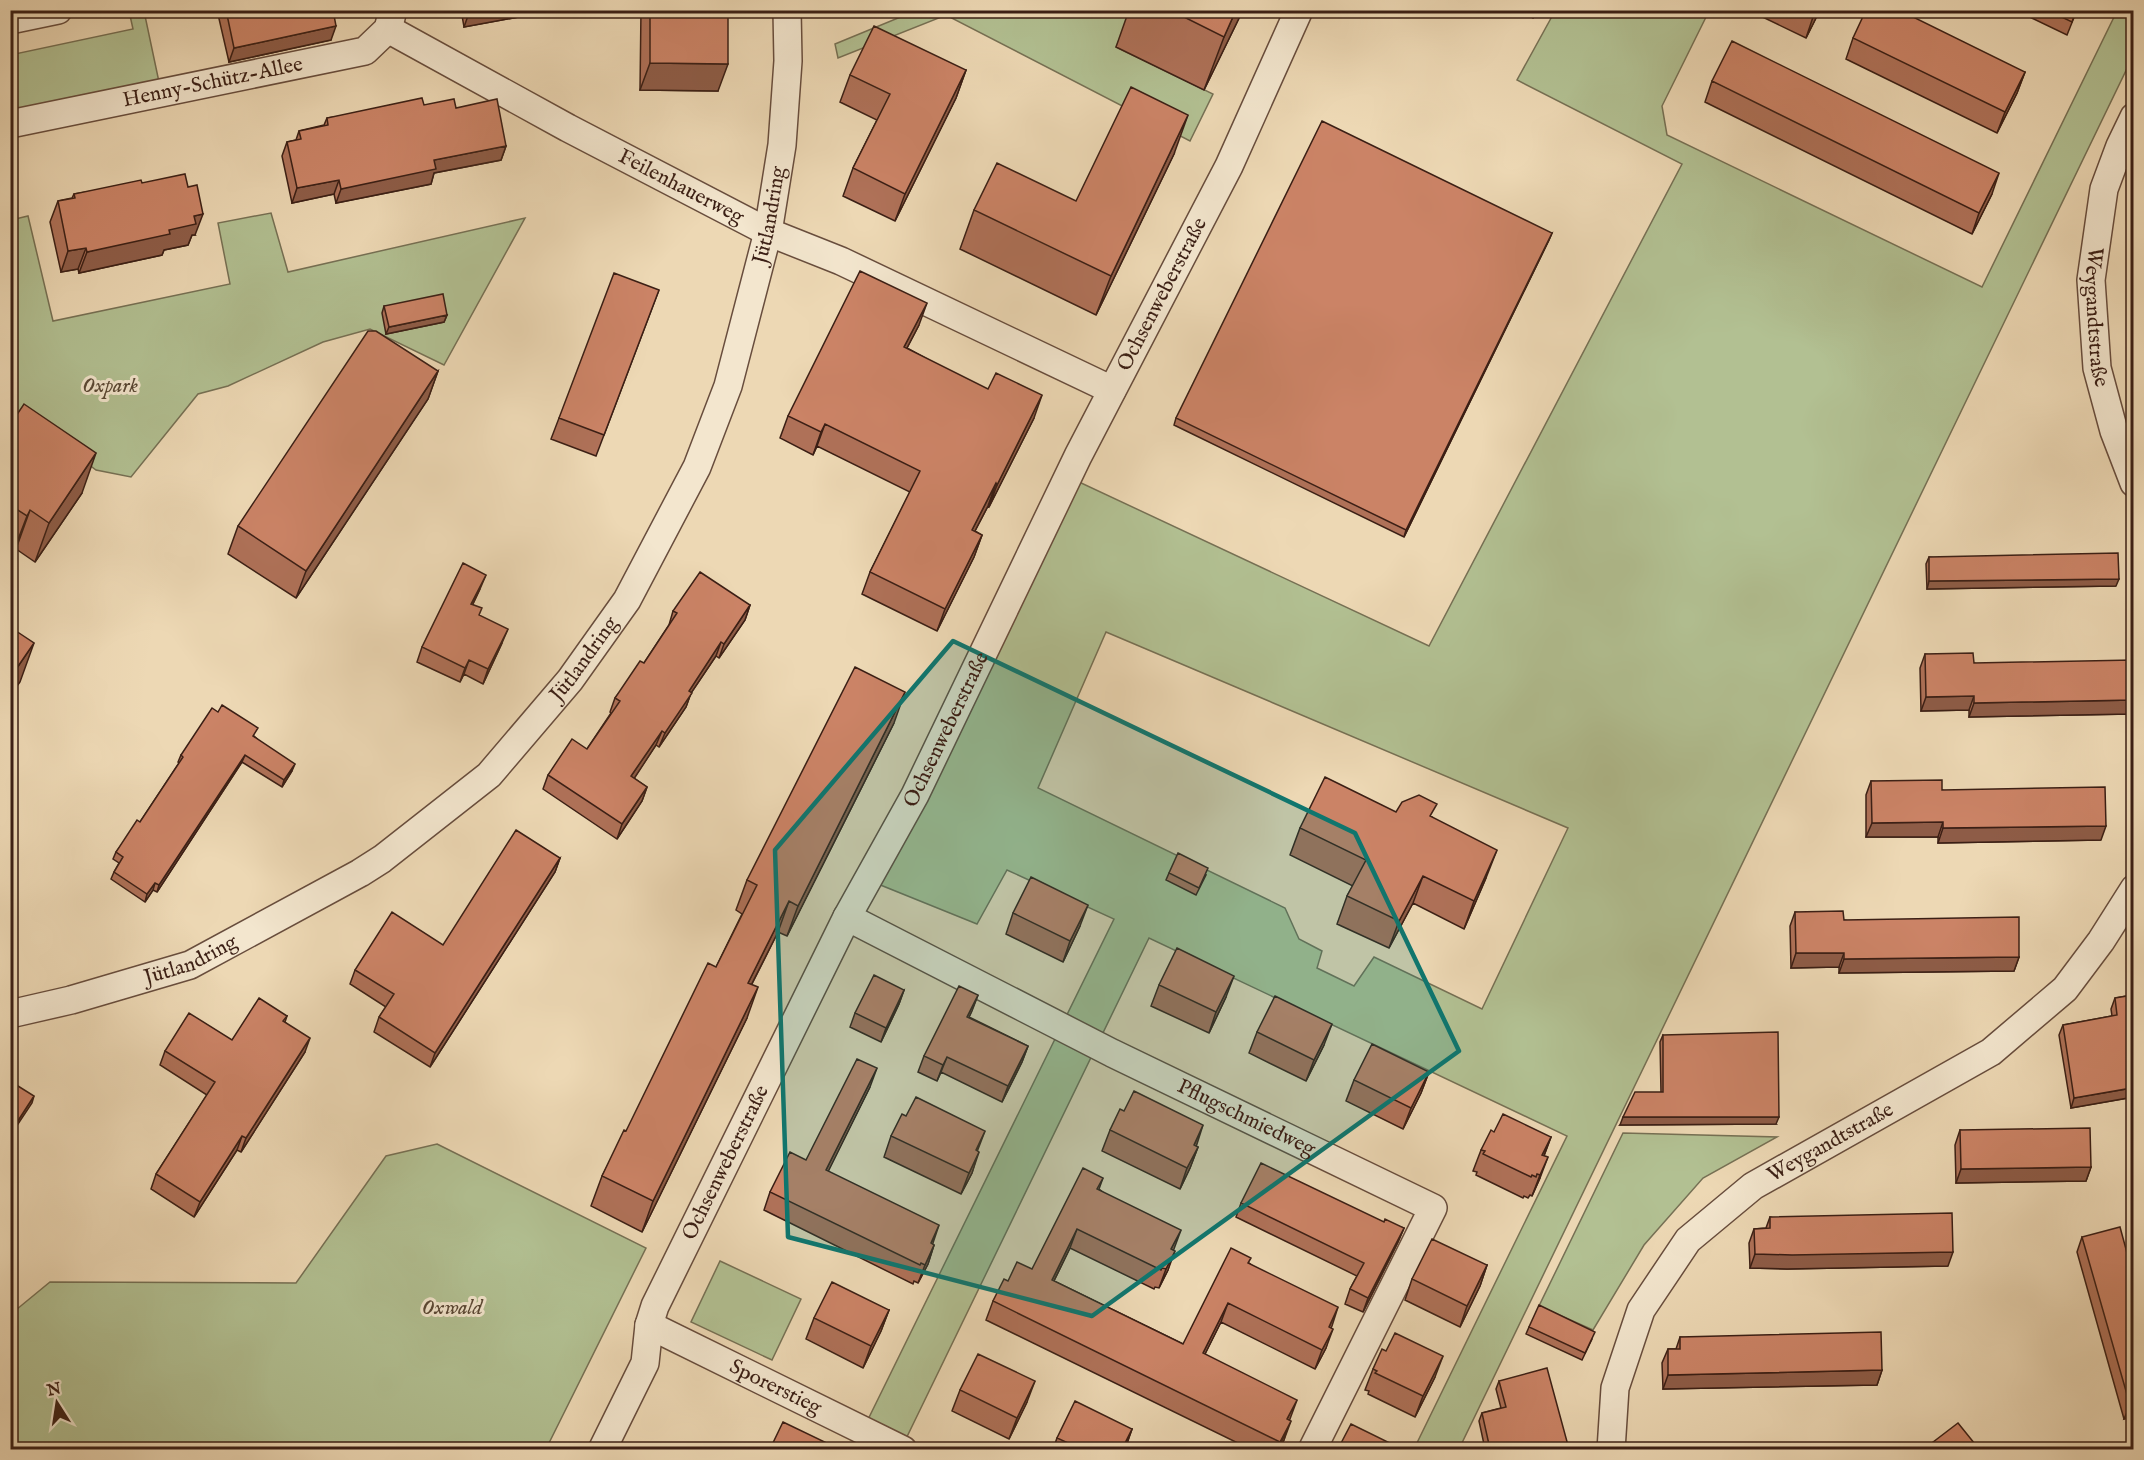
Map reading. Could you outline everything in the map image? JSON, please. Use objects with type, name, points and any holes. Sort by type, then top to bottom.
[{"type":"street","points":[[10,20],[58,10]]},
{"type":"street","name":"Jütlandring","points":[[10,1014],[71,1000],[190,965],[360,873],[382,859],[489,775],[570,680],[627,600],[697,467],[728,386],[768,231],[783,134],[788,61],[787,10]]},
{"type":"street","name":"Ochsenweberstraße","points":[[602,1449],[645,1363],[649,1325],[660,1295],[847,917],[915,795],[1078,456],[1229,166],[1299,10]]},
{"type":"street","name":"Feilenhauerweg","points":[[391,20],[568,128],[768,231],[841,261],[1112,390]]},
{"type":"street","name":"Henny-Schütz-Allee","points":[[10,124],[364,51],[391,20]]},
{"type":"street","name":"Weygandtstraße","points":[[2133,117],[2104,189],[2091,280],[2097,368],[2114,431],[2133,483]]},
{"type":"street","name":"Weygandtstraße","points":[[1611,1449],[1615,1388],[1641,1310],[1688,1240],[1753,1186],[1991,1052],[2065,989],[2102,940],[2133,889]]},
{"type":"street","name":"Pflugschmiedweg","points":[[847,917],[1112,1053],[1433,1208],[1312,1449]]},
{"type":"street","name":"Sporerstieg","points":[[649,1325],[903,1449]]},
{"type":"highlighted area","points":[[953,641],[1355,833],[1459,1051],[1092,1316],[788,1237],[775,850]]},
{"type":"green space","points":[[129,11],[144,11],[159,82],[11,112],[10,55],[133,29]]},
{"type":"green space","points":[[915,11],[1134,11],[1116,47],[1213,94],[1190,141],[946,15],[838,58],[835,44]]},
{"type":"green space","points":[[1555,11],[1709,11],[1662,106],[1667,135],[1982,287],[2117,11],[2133,11],[2133,56],[1459,1449],[1414,1449],[1567,1136],[1149,938],[901,1449],[853,1450],[1114,919],[1007,870],[977,924],[878,884],[1077,481],[1429,646],[1682,164],[1517,80]],"holes":[[[1106,632],[1568,828],[1482,1009],[1374,957],[1354,986],[1317,968],[1322,951],[1299,939],[1285,908],[1038,788]]]},
{"type":"green space","name":"Oxpark","points":[[271,213],[288,272],[525,218],[444,365],[370,329],[323,342],[228,386],[198,394],[131,477],[96,470],[62,444],[11,428],[11,220],[28,216],[53,321],[230,284],[218,223]]},
{"type":"green space","points":[[1623,1133],[1777,1137],[1703,1178],[1644,1245],[1593,1330],[1539,1306]]},
{"type":"green space","name":"Oxwald","points":[[437,1144],[646,1248],[546,1449],[11,1449],[11,1314],[50,1282],[296,1283],[386,1156]]},
{"type":"green space","points":[[720,1261],[801,1299],[772,1360],[691,1322]]},
{"type":"building","points":[[226,10],[333,10],[336,26],[234,48]]},
{"type":"building","points":[[650,10],[728,10],[728,64],[650,63]]},
{"type":"building","points":[[1170,10],[1236,10],[1224,37]]},
{"type":"building","points":[[1800,10],[1817,10],[1813,17]]},
{"type":"building","points":[[1866,10],[1899,10],[2025,72],[2005,112],[1853,38]]},
{"type":"building","points":[[2047,10],[2076,10],[2072,22]]},
{"type":"building","points":[[874,26],[966,70],[905,194],[853,168],[890,94],[850,75]]},
{"type":"building","points":[[1732,41],[1999,173],[1979,213],[1712,81]]},
{"type":"building","points":[[1131,87],[1188,115],[1111,276],[974,210],[997,163],[1076,201]]},
{"type":"building","points":[[422,98],[424,105],[454,99],[456,108],[497,99],[506,146],[434,160],[436,169],[341,189],[339,180],[297,188],[287,142],[301,139],[299,131],[328,125],[327,118]]},
{"type":"building","points":[[1322,121],[1552,233],[1406,530],[1176,418]]},
{"type":"building","points":[[185,174],[188,187],[197,185],[203,214],[194,216],[196,224],[169,230],[170,234],[87,252],[86,248],[68,251],[58,201],[75,198],[74,194],[141,180],[142,183]]},
{"type":"building","points":[[860,271],[927,303],[904,347],[988,389],[996,373],[1042,395],[972,530],[982,535],[945,609],[870,572],[920,471],[825,424],[821,432],[788,416]]},
{"type":"building","points":[[614,273],[659,290],[604,435],[559,418]]},
{"type":"building","points":[[443,294],[447,315],[389,327],[384,306]]},
{"type":"building","points":[[368,331],[376,331],[438,371],[306,571],[238,526]]},
{"type":"building","points":[[24,404],[96,453],[49,523],[30,510],[27,516],[10,505],[10,425]]},
{"type":"building","points":[[2118,553],[2119,579],[1929,581],[1929,557]]},
{"type":"building","points":[[463,563],[486,575],[471,604],[482,608],[479,615],[508,629],[488,669],[469,660],[465,668],[422,647]]},
{"type":"building","points":[[700,572],[750,605],[724,644],[721,642],[689,691],[692,693],[665,733],[662,731],[631,776],[647,787],[622,824],[548,775],[572,739],[587,749],[620,701],[615,698],[640,661],[644,663],[677,613],[673,611]]},
{"type":"building","points":[[10,627],[34,643],[10,678]]},
{"type":"building","points":[[1973,653],[1974,663],[2133,660],[2133,700],[1974,703],[1974,696],[1926,697],[1925,654]]},
{"type":"building","points":[[855,667],[905,692],[798,906],[789,901],[748,983],[758,987],[653,1201],[602,1176],[708,963],[716,967],[757,885],[747,880]]},
{"type":"building","points":[[222,705],[258,728],[253,736],[295,764],[284,780],[245,755],[159,885],[155,883],[147,894],[114,872],[123,857],[116,852],[137,820],[140,822],[212,708],[218,712]]},
{"type":"building","points":[[1325,777],[1396,812],[1402,802],[1419,795],[1437,804],[1430,816],[1497,850],[1474,901],[1423,876],[1399,921],[1347,896],[1366,860],[1300,828]]},
{"type":"building","points":[[1942,780],[1942,790],[2105,787],[2106,826],[1943,828],[1943,822],[1872,823],[1871,781]]},
{"type":"building","points":[[516,830],[560,858],[435,1053],[379,1017],[394,994],[355,970],[392,912],[443,945]]},
{"type":"building","points":[[1178,853],[1208,868],[1199,888],[1169,873]]},
{"type":"building","points":[[1031,877],[1088,905],[1070,941],[1013,913]]},
{"type":"building","points":[[1843,911],[1844,920],[2019,917],[2019,957],[1844,959],[1844,953],[1796,953],[1795,912]]},
{"type":"building","points":[[1177,948],[1234,976],[1216,1012],[1159,985]]},
{"type":"building","points":[[874,975],[904,990],[886,1028],[855,1013]]},
{"type":"building","points":[[959,986],[978,995],[967,1017],[1028,1046],[1008,1086],[947,1057],[943,1065],[924,1056]]},
{"type":"building","points":[[2133,995],[2133,1100],[2132,1088],[2074,1098],[2063,1025],[2117,1015],[2115,998]]},
{"type":"building","points":[[1275,996],[1332,1024],[1314,1060],[1257,1032]]},
{"type":"building","points":[[259,998],[287,1016],[283,1021],[310,1038],[246,1138],[242,1136],[200,1202],[156,1174],[215,1082],[165,1051],[189,1013],[232,1040]]},
{"type":"building","points":[[1778,1032],[1779,1117],[1623,1117],[1635,1092],[1663,1092],[1663,1035]]},
{"type":"building","points":[[1372,1044],[1429,1072],[1411,1108],[1354,1080]]},
{"type":"building","points":[[857,1059],[877,1068],[826,1170],[939,1225],[931,1243],[934,1245],[925,1265],[921,1263],[920,1265],[770,1192],[790,1152],[806,1160]]},
{"type":"building","points":[[10,1081],[34,1096],[10,1133]]},
{"type":"building","points":[[1134,1091],[1203,1125],[1194,1145],[1198,1147],[1187,1168],[1110,1130],[1120,1109],[1124,1111]]},
{"type":"building","points":[[916,1097],[985,1131],[976,1150],[979,1152],[969,1173],[891,1136],[902,1114],[906,1116]]},
{"type":"building","points":[[1503,1114],[1551,1137],[1542,1155],[1548,1157],[1540,1175],[1531,1177],[1483,1154],[1485,1151],[1481,1150],[1491,1130],[1494,1132]]},
{"type":"building","points":[[2090,1128],[2091,1167],[1961,1169],[1960,1130]]},
{"type":"building","points":[[1261,1163],[1384,1222],[1385,1219],[1404,1228],[1368,1298],[1350,1289],[1364,1263],[1241,1203]]},
{"type":"building","points":[[1083,1168],[1103,1178],[1097,1189],[1181,1230],[1171,1249],[1175,1251],[1166,1269],[1161,1270],[1077,1229],[1052,1280],[1183,1344],[1231,1248],[1251,1258],[1248,1263],[1338,1307],[1329,1327],[1333,1329],[1322,1350],[1228,1303],[1203,1353],[1297,1400],[1287,1419],[1291,1421],[1280,1442],[993,1301],[1004,1279],[1008,1281],[1017,1262],[1032,1269]]},
{"type":"building","points":[[1952,1213],[1953,1252],[1755,1254],[1754,1229],[1770,1228],[1770,1217]]},
{"type":"building","points":[[2120,1227],[2133,1275],[2133,1404],[2130,1405],[2082,1237]]},
{"type":"building","points":[[1432,1239],[1487,1265],[1467,1306],[1412,1279]]},
{"type":"building","points":[[832,1282],[889,1310],[871,1346],[814,1318]]},
{"type":"building","points":[[1539,1305],[1595,1332],[1585,1353],[1529,1327]]},
{"type":"building","points":[[1881,1332],[1882,1370],[1668,1375],[1668,1349],[1680,1349],[1680,1337]]},
{"type":"building","points":[[1395,1333],[1443,1356],[1423,1396],[1375,1373],[1377,1371],[1373,1369],[1382,1349],[1386,1351]]},
{"type":"building","points":[[978,1354],[1035,1381],[1017,1418],[960,1390]]},
{"type":"building","points":[[1547,1368],[1569,1449],[1490,1449],[1482,1413],[1506,1407],[1499,1381]]},
{"type":"building","points":[[1075,1401],[1132,1429],[1122,1449],[1081,1449],[1057,1438]]},
{"type":"building","points":[[783,1422],[831,1445],[829,1449],[770,1449]]},
{"type":"building","points":[[1958,1423],[1979,1449],[1924,1449]]},
{"type":"building","points":[[1351,1424],[1398,1447],[1397,1449],[1338,1449]]}]
